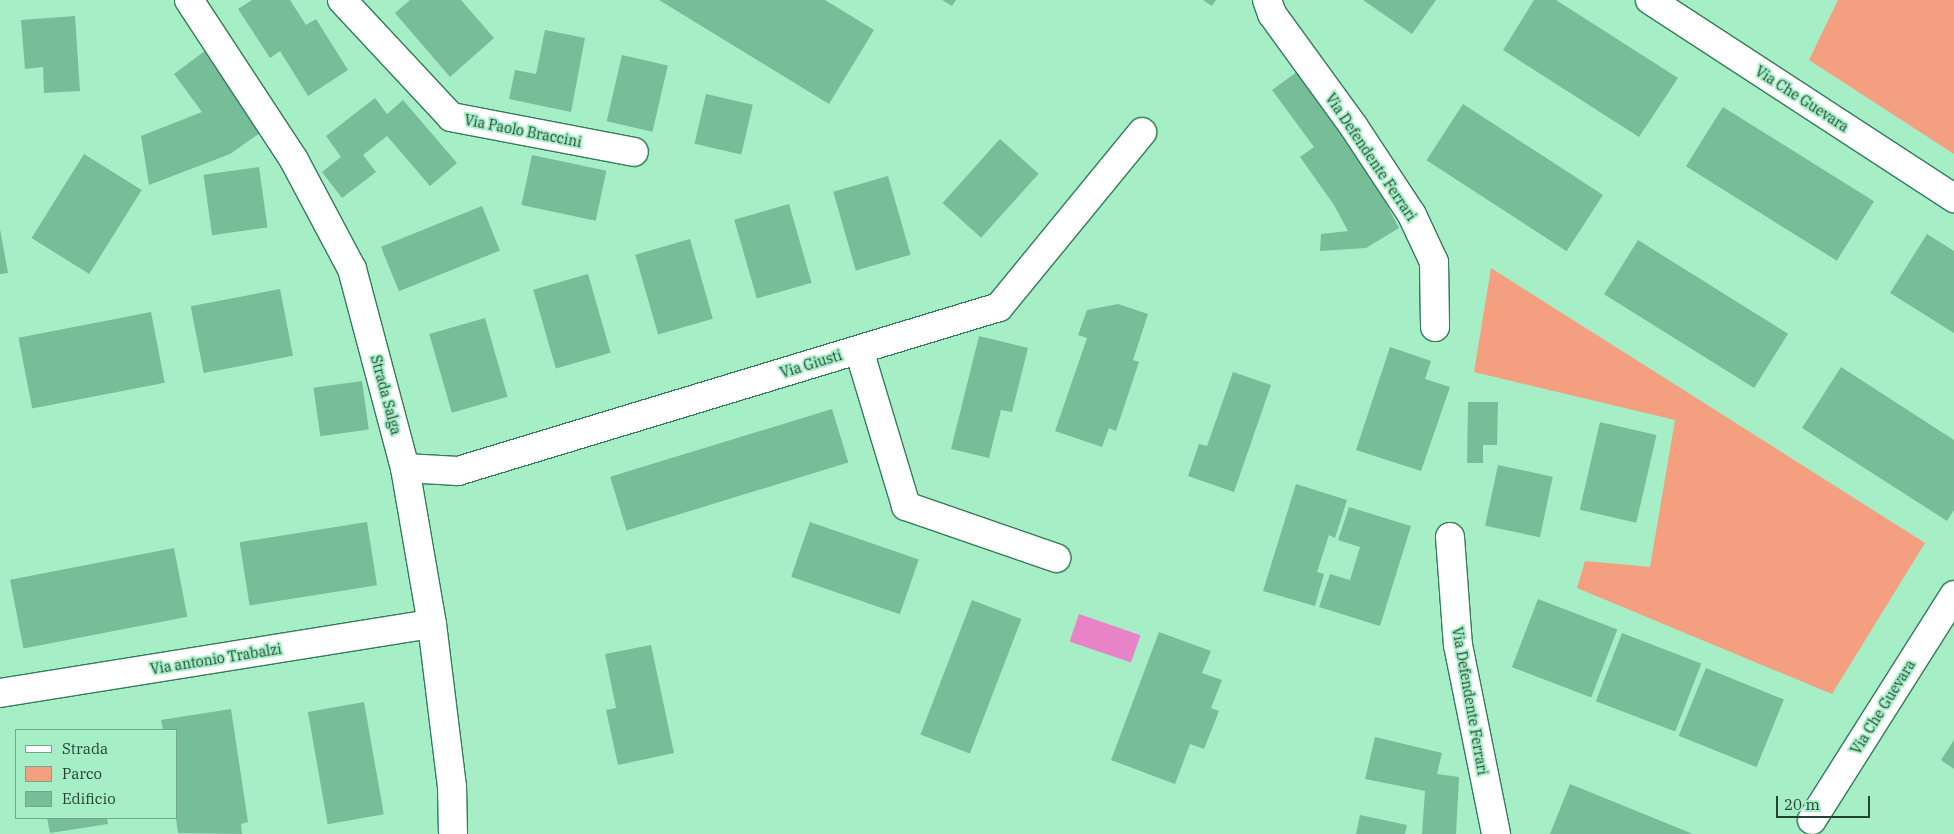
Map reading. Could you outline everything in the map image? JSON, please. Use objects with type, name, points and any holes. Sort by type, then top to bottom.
[{"type":"street","name":"Strada Salga","points":[[190,0],[294,160],[352,269],[405,468],[432,624],[452,786],[453,834]]},
{"type":"street","name":"Via Paolo Braccini","points":[[342,0],[451,117],[634,152]]},
{"type":"street","name":"Via Defendente Ferrari","points":[[1267,0],[1272,14],[1354,127],[1412,215],[1434,262],[1435,327]]},
{"type":"street","name":"Via Che Guevara","points":[[1650,0],[1954,198]]},
{"type":"street","name":"Via Giusti","points":[[405,468],[458,472],[999,307],[1142,132]]},
{"type":"street","points":[[859,350],[906,506],[1056,558]]},
{"type":"street","name":"Via Defendente Ferrari","points":[[1450,537],[1458,644],[1496,834]]},
{"type":"street","name":"Via Che Guevara","points":[[1812,820],[1954,595]]},
{"type":"street","name":"Via antonio Trabalzi","points":[[0,693],[432,624]]},
{"type":"green space","points":[[1838,0],[1954,0],[1954,154],[1809,60]]},
{"type":"green space","points":[[1491,268],[1925,543],[1832,694],[1577,588],[1585,561],[1650,567],[1675,420],[1474,372]]},
{"type":"shaded area","points":[[1079,614],[1140,635],[1131,663],[1070,641]]},
{"type":"building","points":[[252,0],[290,0],[306,25],[316,19],[348,70],[308,96],[280,51],[270,58],[238,9]]},
{"type":"building","points":[[410,0],[461,0],[494,38],[450,77],[395,13]]},
{"type":"building","points":[[659,0],[825,0],[874,30],[829,104]]},
{"type":"building","points":[[942,0],[956,0],[952,6]]},
{"type":"building","points":[[1203,0],[1216,0],[1212,6]]},
{"type":"building","points":[[1363,0],[1436,0],[1412,34]]},
{"type":"building","points":[[1534,0],[1556,0],[1678,78],[1639,137],[1503,50]]},
{"type":"building","points":[[75,16],[80,91],[44,93],[43,67],[25,69],[21,20]]},
{"type":"building","points":[[545,30],[585,38],[571,112],[509,99],[515,70],[536,74]]},
{"type":"building","points":[[206,50],[260,133],[230,154],[149,185],[141,136],[202,112],[174,74]]},
{"type":"building","points":[[622,55],[668,66],[652,132],[607,121]]},
{"type":"building","points":[[1301,69],[1373,178],[1399,228],[1366,248],[1320,251],[1321,234],[1348,231],[1334,205],[1300,157],[1314,147],[1272,90]]},
{"type":"building","points":[[706,94],[753,105],[741,154],[695,144]]},
{"type":"building","points":[[375,98],[387,114],[403,100],[457,163],[430,186],[387,136],[363,155],[376,172],[342,198],[322,172],[341,157],[326,136]]},
{"type":"building","points":[[1463,104],[1603,195],[1567,251],[1427,160]]},
{"type":"building","points":[[1723,107],[1874,201],[1837,261],[1686,166]]},
{"type":"building","points":[[1000,139],[1039,174],[981,238],[942,203]]},
{"type":"building","points":[[84,154],[142,190],[89,274],[32,238]]},
{"type":"building","points":[[532,155],[606,171],[596,221],[521,205]]},
{"type":"building","points":[[259,167],[267,227],[212,235],[204,175]]},
{"type":"building","points":[[888,176],[911,255],[856,271],[833,192]]},
{"type":"building","points":[[789,204],[812,283],[757,299],[734,220]]},
{"type":"building","points":[[482,206],[500,251],[399,291],[381,247]]},
{"type":"building","points":[[0,229],[8,273],[0,274]]},
{"type":"building","points":[[1927,234],[1954,251],[1954,333],[1890,293]]},
{"type":"building","points":[[690,239],[713,319],[658,334],[635,255]]},
{"type":"building","points":[[1638,240],[1788,334],[1754,388],[1604,294]]},
{"type":"building","points":[[588,274],[611,353],[556,369],[533,290]]},
{"type":"building","points":[[280,289],[293,356],[204,373],[191,306]]},
{"type":"building","points":[[1118,304],[1148,314],[1133,360],[1139,362],[1116,431],[1109,428],[1102,447],[1055,431],[1087,338],[1078,335],[1087,310]]},
{"type":"building","points":[[151,312],[165,383],[32,408],[18,338]]},
{"type":"building","points":[[485,318],[508,397],[452,413],[429,334]]},
{"type":"building","points":[[979,336],[1028,348],[1012,412],[1001,410],[989,458],[951,449]]},
{"type":"building","points":[[1390,347],[1431,361],[1425,379],[1450,387],[1421,471],[1356,450]]},
{"type":"building","points":[[1841,367],[1954,440],[1954,510],[1947,521],[1802,428]]},
{"type":"building","points":[[1233,372],[1271,385],[1234,492],[1188,476],[1199,444],[1207,446]]},
{"type":"building","points":[[362,381],[369,430],[320,436],[313,388]]},
{"type":"building","points":[[1468,402],[1498,402],[1497,445],[1483,445],[1483,463],[1467,463]]},
{"type":"building","points":[[832,409],[848,463],[627,530],[610,477]]},
{"type":"building","points":[[1600,422],[1657,435],[1636,523],[1580,510]]},
{"type":"building","points":[[1498,465],[1553,477],[1540,537],[1485,526]]},
{"type":"building","points":[[1296,484],[1347,500],[1335,538],[1329,535],[1317,572],[1324,574],[1315,606],[1263,591]]},
{"type":"building","points":[[1349,507],[1411,526],[1380,626],[1319,607],[1330,574],[1350,580],[1360,547],[1338,540]]},
{"type":"building","points":[[367,522],[377,585],[250,605],[240,542]]},
{"type":"building","points":[[810,522],[919,559],[900,614],[791,577]]},
{"type":"building","points":[[174,548],[187,617],[23,649],[10,580]]},
{"type":"building","points":[[1538,599],[1617,629],[1591,698],[1512,667]]},
{"type":"building","points":[[972,600],[1021,619],[970,753],[920,734]]},
{"type":"building","points":[[1159,632],[1211,651],[1202,673],[1222,680],[1211,708],[1219,711],[1204,749],[1190,744],[1175,784],[1111,760]]},
{"type":"building","points":[[1622,633],[1701,663],[1675,732],[1596,701]]},
{"type":"building","points":[[651,645],[674,753],[618,765],[606,710],[616,708],[605,654]]},
{"type":"building","points":[[1706,668],[1784,699],[1757,767],[1679,736]]},
{"type":"building","points":[[364,702],[384,814],[328,824],[308,712]]},
{"type":"building","points":[[231,709],[248,822],[241,824],[242,834],[178,833],[176,819],[178,819],[178,729],[163,729],[161,720]]},
{"type":"building","points":[[1375,737],[1442,753],[1437,774],[1459,777],[1456,834],[1422,834],[1425,791],[1365,779]]},
{"type":"building","points":[[1954,740],[1954,769],[1941,760]]},
{"type":"building","points":[[1570,784],[1693,834],[1550,834]]},
{"type":"building","points":[[1360,815],[1407,825],[1405,834],[1356,834]]},
{"type":"building","points":[[47,819],[107,819],[108,824],[50,833]]}]
